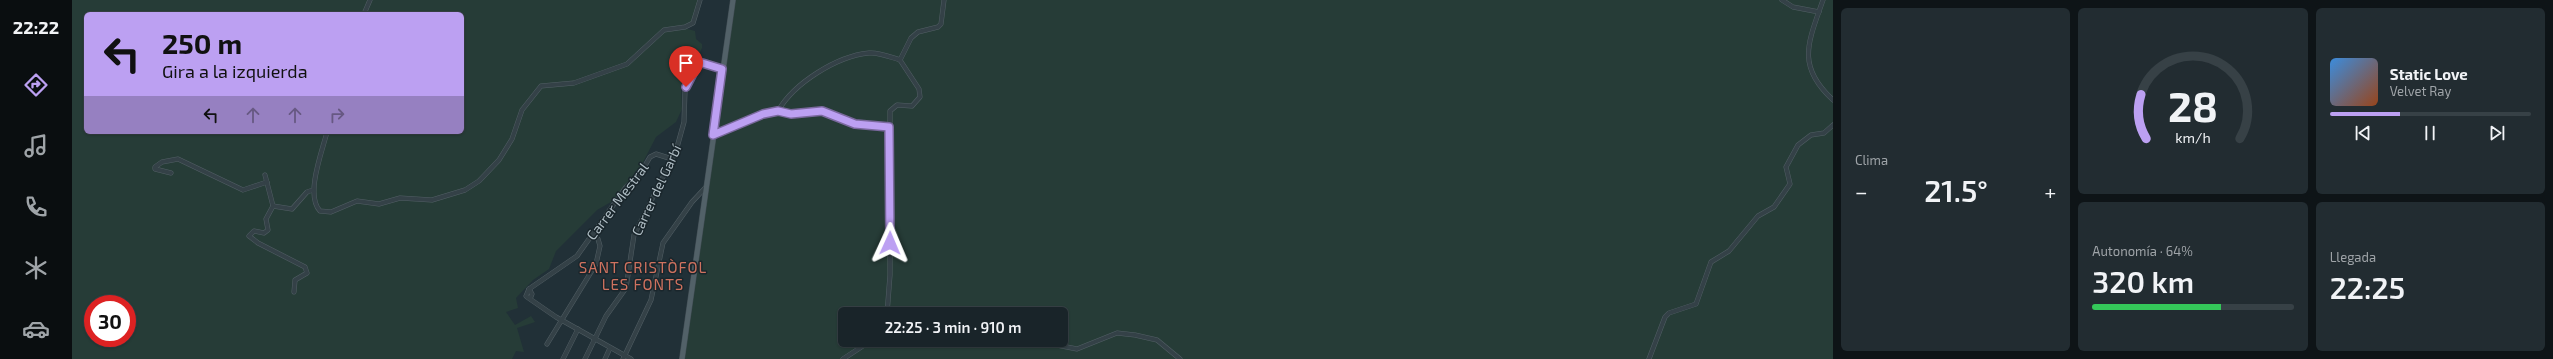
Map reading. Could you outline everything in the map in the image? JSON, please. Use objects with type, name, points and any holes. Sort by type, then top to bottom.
[{"type":"main road","points":[[682,359],[733,0]]},
{"type":"street","points":[[365,12],[370,0]]},
{"type":"street","points":[[327,134],[313,190],[315,206],[326,213],[351,201],[379,204],[400,198],[432,200],[465,190],[479,181],[499,160],[512,139],[522,110],[541,86],[574,83],[627,64],[664,30],[685,27],[693,23],[700,0]]},
{"type":"street","points":[[900,60],[911,38],[918,32],[938,27],[941,24],[944,0]]},
{"type":"street","points":[[1782,0],[1793,7],[1819,12]]},
{"type":"street","points":[[1823,0],[1807,62],[1817,83],[1833,100]]},
{"type":"street","points":[[778,111],[794,91],[840,61],[870,53],[900,60],[919,88],[920,97],[912,106],[892,107],[890,111],[890,275],[888,307]]},
{"type":"street","name":"Carrer del Garbí","points":[[585,359],[594,339],[624,291],[636,230],[672,159],[684,122],[685,90],[696,66],[699,62],[722,69]]},
{"type":"street","points":[[713,135],[763,114],[778,111],[791,114],[822,111],[855,124],[889,127]]},
{"type":"street","points":[[1649,359],[1665,317],[1669,313],[1696,304],[1710,262],[1729,251],[1756,218],[1774,207],[1780,201],[1790,184],[1786,168],[1798,145],[1811,135],[1824,133],[1833,125]]},
{"type":"street","name":"Carrer Mestral","points":[[560,320],[525,295],[529,289],[573,259],[651,156],[656,154],[672,159]]},
{"type":"street","points":[[171,174],[155,169],[155,167],[162,162],[178,159],[243,190],[267,182]]},
{"type":"street","points":[[265,175],[273,206]]},
{"type":"street","points":[[623,357],[635,337],[651,300],[663,243],[692,202],[706,187]]},
{"type":"street","points":[[273,206],[292,209],[308,192],[313,190]]},
{"type":"street","points":[[273,206],[266,215],[268,230],[264,233],[254,232],[249,236],[258,244],[305,267],[307,270],[306,276],[295,280],[294,292]]},
{"type":"street","points":[[547,344],[560,320],[598,259],[599,243],[592,234]]},
{"type":"street","points":[[560,320],[578,329],[623,357],[631,359]]},
{"type":"street","points":[[563,359],[578,329]]},
{"type":"street","points":[[1067,347],[1077,349],[1117,334],[1135,335],[1157,340],[1180,359]]},
{"type":"street","points":[[843,359],[861,347]]},
{"type":"street","points":[[604,359],[610,348]]},
{"type":"green space","points":[[72,0],[702,0],[696,21],[684,28],[695,31],[696,39],[702,44],[702,48],[681,90],[682,109],[676,122],[656,137],[638,172],[611,202],[597,210],[556,251],[549,269],[533,280],[516,298],[518,308],[506,312],[515,325],[531,316],[535,322],[517,328],[524,352],[516,351],[512,359],[72,359]]},
{"type":"green space","points":[[735,0],[1833,0],[1833,359],[684,359]]},
{"type":"district","name":"SANT CRISTÒFOL LES FONTS","points":[[643,276]]},
{"type":"route","points":[[686,87],[699,62],[722,69],[713,135],[763,114],[778,111],[791,114],[822,111],[855,124],[889,127],[890,243]]}]
